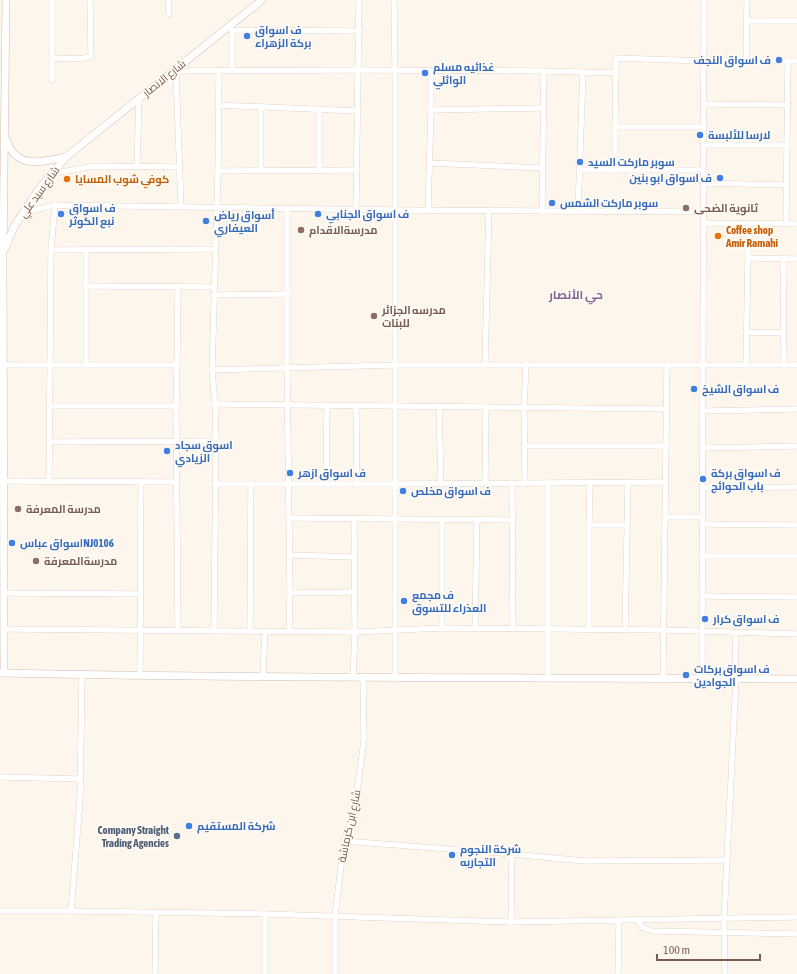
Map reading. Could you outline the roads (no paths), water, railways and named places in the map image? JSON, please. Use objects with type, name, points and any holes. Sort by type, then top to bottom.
[{"type":"street","points":[[6,0],[2,451],[4,481],[4,629],[2,673],[353,677],[797,679]]},
{"type":"street","points":[[52,0],[52,80]]},
{"type":"street","points":[[52,59],[85,58],[91,55],[90,0]]},
{"type":"street","points":[[168,0],[169,14]]},
{"type":"street","name":"شارع الانصار","points":[[66,157],[138,99],[231,28],[262,0]]},
{"type":"street","points":[[356,209],[360,32],[359,0]]},
{"type":"street","points":[[394,0],[395,677]]},
{"type":"street","points":[[702,678],[704,0]]},
{"type":"street","points":[[746,61],[747,0]]},
{"type":"street","points":[[747,21],[797,20]]},
{"type":"street","points":[[232,70],[231,28],[360,32]]},
{"type":"street","points":[[615,170],[616,58],[704,61],[797,61]]},
{"type":"street","points":[[786,223],[788,61]]},
{"type":"street","points":[[181,207],[176,70],[544,71],[616,73]]},
{"type":"street","points":[[214,630],[216,441],[212,370],[218,171],[219,70]]},
{"type":"street","points":[[428,210],[431,71]]},
{"type":"street","points":[[542,211],[544,71]]},
{"type":"street","points":[[578,211],[583,72]]},
{"type":"street","points":[[137,166],[138,99]]},
{"type":"street","points":[[704,104],[788,105]]},
{"type":"street","points":[[218,105],[358,111]]},
{"type":"street","points":[[261,107],[261,170]]},
{"type":"street","points":[[431,110],[543,108]]},
{"type":"street","points":[[319,109],[319,170]]},
{"type":"street","points":[[615,127],[704,127]]},
{"type":"street","name":"شارع سيد علي","points":[[5,134],[13,153],[27,162],[37,163],[66,157]]},
{"type":"street","points":[[704,145],[787,145]]},
{"type":"street","name":"شارع سيد علي","points":[[3,255],[8,241],[23,213],[50,175],[66,157]]},
{"type":"street","points":[[430,163],[542,168]]},
{"type":"street","points":[[50,175],[94,166],[180,168]]},
{"type":"street","points":[[218,171],[357,170]]},
{"type":"street","points":[[579,170],[704,170]]},
{"type":"street","points":[[704,183],[787,185]]},
{"type":"street","points":[[49,482],[51,250],[55,206]]},
{"type":"street","points":[[23,213],[55,206],[704,212]]},
{"type":"street","points":[[287,208],[288,484],[290,518],[289,631]]},
{"type":"street","points":[[485,365],[489,210]]},
{"type":"street","points":[[704,223],[797,224]]},
{"type":"street","points":[[746,365],[748,223]]},
{"type":"street","points":[[51,250],[215,249]]},
{"type":"street","points":[[86,250],[86,365]]},
{"type":"street","points":[[748,258],[797,259]]},
{"type":"street","points":[[783,259],[784,365]]},
{"type":"street","points":[[86,286],[214,287]]},
{"type":"street","points":[[178,286],[176,406],[178,630]]},
{"type":"street","points":[[214,295],[287,294]]},
{"type":"street","points":[[746,332],[784,333]]},
{"type":"street","points":[[3,365],[177,365]]},
{"type":"street","points":[[212,370],[485,365],[797,365]]},
{"type":"street","points":[[525,483],[524,407],[526,365]]},
{"type":"street","points":[[663,678],[667,365]]},
{"type":"street","points":[[215,404],[666,409]]},
{"type":"street","points":[[326,484],[327,405]]},
{"type":"street","points":[[356,405],[357,484]]},
{"type":"street","points":[[50,406],[176,406]]},
{"type":"street","points":[[439,406],[441,484]]},
{"type":"street","points":[[485,483],[486,407]]},
{"type":"street","points":[[703,411],[797,409]]},
{"type":"street","points":[[50,442],[216,441]]},
{"type":"street","points":[[524,446],[666,446]]},
{"type":"street","points":[[703,448],[797,446]]},
{"type":"street","points":[[4,481],[176,482]]},
{"type":"street","points":[[140,674],[141,482]]},
{"type":"street","points":[[215,484],[665,482]]},
{"type":"street","points":[[512,483],[513,629]]},
{"type":"street","points":[[548,483],[548,677]]},
{"type":"street","points":[[589,629],[590,483]]},
{"type":"street","points":[[626,630],[628,483]]},
{"type":"street","points":[[250,630],[251,484]]},
{"type":"street","points":[[702,488],[797,488]]},
{"type":"street","points":[[665,517],[702,517]]},
{"type":"street","points":[[290,518],[512,520]]},
{"type":"street","points":[[353,677],[354,519]]},
{"type":"street","points":[[442,520],[442,628]]},
{"type":"street","points":[[475,629],[477,520]]},
{"type":"street","points":[[702,524],[797,525]]},
{"type":"street","points":[[589,525],[628,525]]},
{"type":"street","points":[[290,555],[354,557]]},
{"type":"street","points":[[702,556],[797,556]]},
{"type":"street","points":[[290,593],[354,592]]},
{"type":"street","points":[[4,593],[140,594]]},
{"type":"street","points":[[702,596],[797,597]]},
{"type":"street","points":[[4,629],[354,632],[442,628],[663,630],[797,634]]},
{"type":"street","points":[[263,676],[265,631]]},
{"type":"street","points":[[725,974],[724,918],[736,678],[735,633]]},
{"type":"street","points":[[71,911],[80,800],[82,674]]},
{"type":"street","name":"شارع ابن كرماشة","points":[[334,974],[335,916],[344,841],[354,814],[364,740],[364,677]]},
{"type":"street","points":[[0,777],[80,779]]},
{"type":"street","points":[[344,841],[585,861],[728,860]]},
{"type":"street","points":[[511,922],[512,854]]},
{"type":"street","points":[[0,911],[265,914],[511,922],[797,917]]},
{"type":"street","points":[[155,974],[156,913]]},
{"type":"street","points":[[265,914],[265,974]]},
{"type":"street","points":[[618,974],[619,920]]},
{"type":"street","points":[[637,920],[642,927],[652,931],[797,934]]},
{"type":"place","name":"ف اسواق بركة الزهراء","points":[[247,36]]},
{"type":"place","name":"ف اسواق النجف","points":[[779,60]]},
{"type":"place","name":"غذائيه مسلم الوائلي","points":[[425,73]]},
{"type":"place","name":"لارسا للألبسة","points":[[700,135]]},
{"type":"place","name":"سوبر ماركت السيد","points":[[580,162]]},
{"type":"place","name":"ف اسواق ابو بنين","points":[[720,178]]},
{"type":"place","name":"كوفي شوب المسايا","points":[[67,179]]},
{"type":"place","name":"سوبر ماركت الشمس","points":[[552,203]]},
{"type":"place","name":"ثانوية الضحى","points":[[686,208]]},
{"type":"place","name":"ف اسواق نبع الكوثر","points":[[61,214]]},
{"type":"place","name":"ف اسواق الجنابي","points":[[318,214]]},
{"type":"place","name":"أسواق رياض العيفاري","points":[[206,221]]},
{"type":"place","name":"مدرسةالاقدام","points":[[301,230]]},
{"type":"place","name":"Coffee shop Amir Ramahi","points":[[718,236]]},
{"type":"place","name":"مدرسه الجزائر للبنات","points":[[374,316]]},
{"type":"place","name":"ف اسواق الشيخ","points":[[694,389]]},
{"type":"place","name":"اسوق سجاد الزيادي","points":[[167,451]]},
{"type":"place","name":"ف اسواق ازهر","points":[[290,473]]},
{"type":"place","name":"ف اسواق بركة باب الحوائج","points":[[703,479]]},
{"type":"place","name":"ف اسواق مخلص","points":[[403,491]]},
{"type":"place","name":"مدرسة المعرفة","points":[[18,509]]},
{"type":"place","name":"اسواق عباسNJ0106","points":[[12,543]]},
{"type":"place","name":"مدرسةالمعرفة","points":[[36,561]]},
{"type":"place","name":"ف مجمع العذراء للتسوق","points":[[404,601]]},
{"type":"place","name":"ف اسواق كرار","points":[[705,619]]},
{"type":"place","name":"ف اسواق بركات الجوادين","points":[[686,675]]},
{"type":"place","name":"شركة المستقيم","points":[[189,826]]},
{"type":"place","name":"Company Straight Trading Agencies","points":[[177,836]]},
{"type":"place","name":"شركة النجوم التجاربه","points":[[452,855]]},
{"type":"district","name":"حي الأنصار","points":[[576,295]]}]
